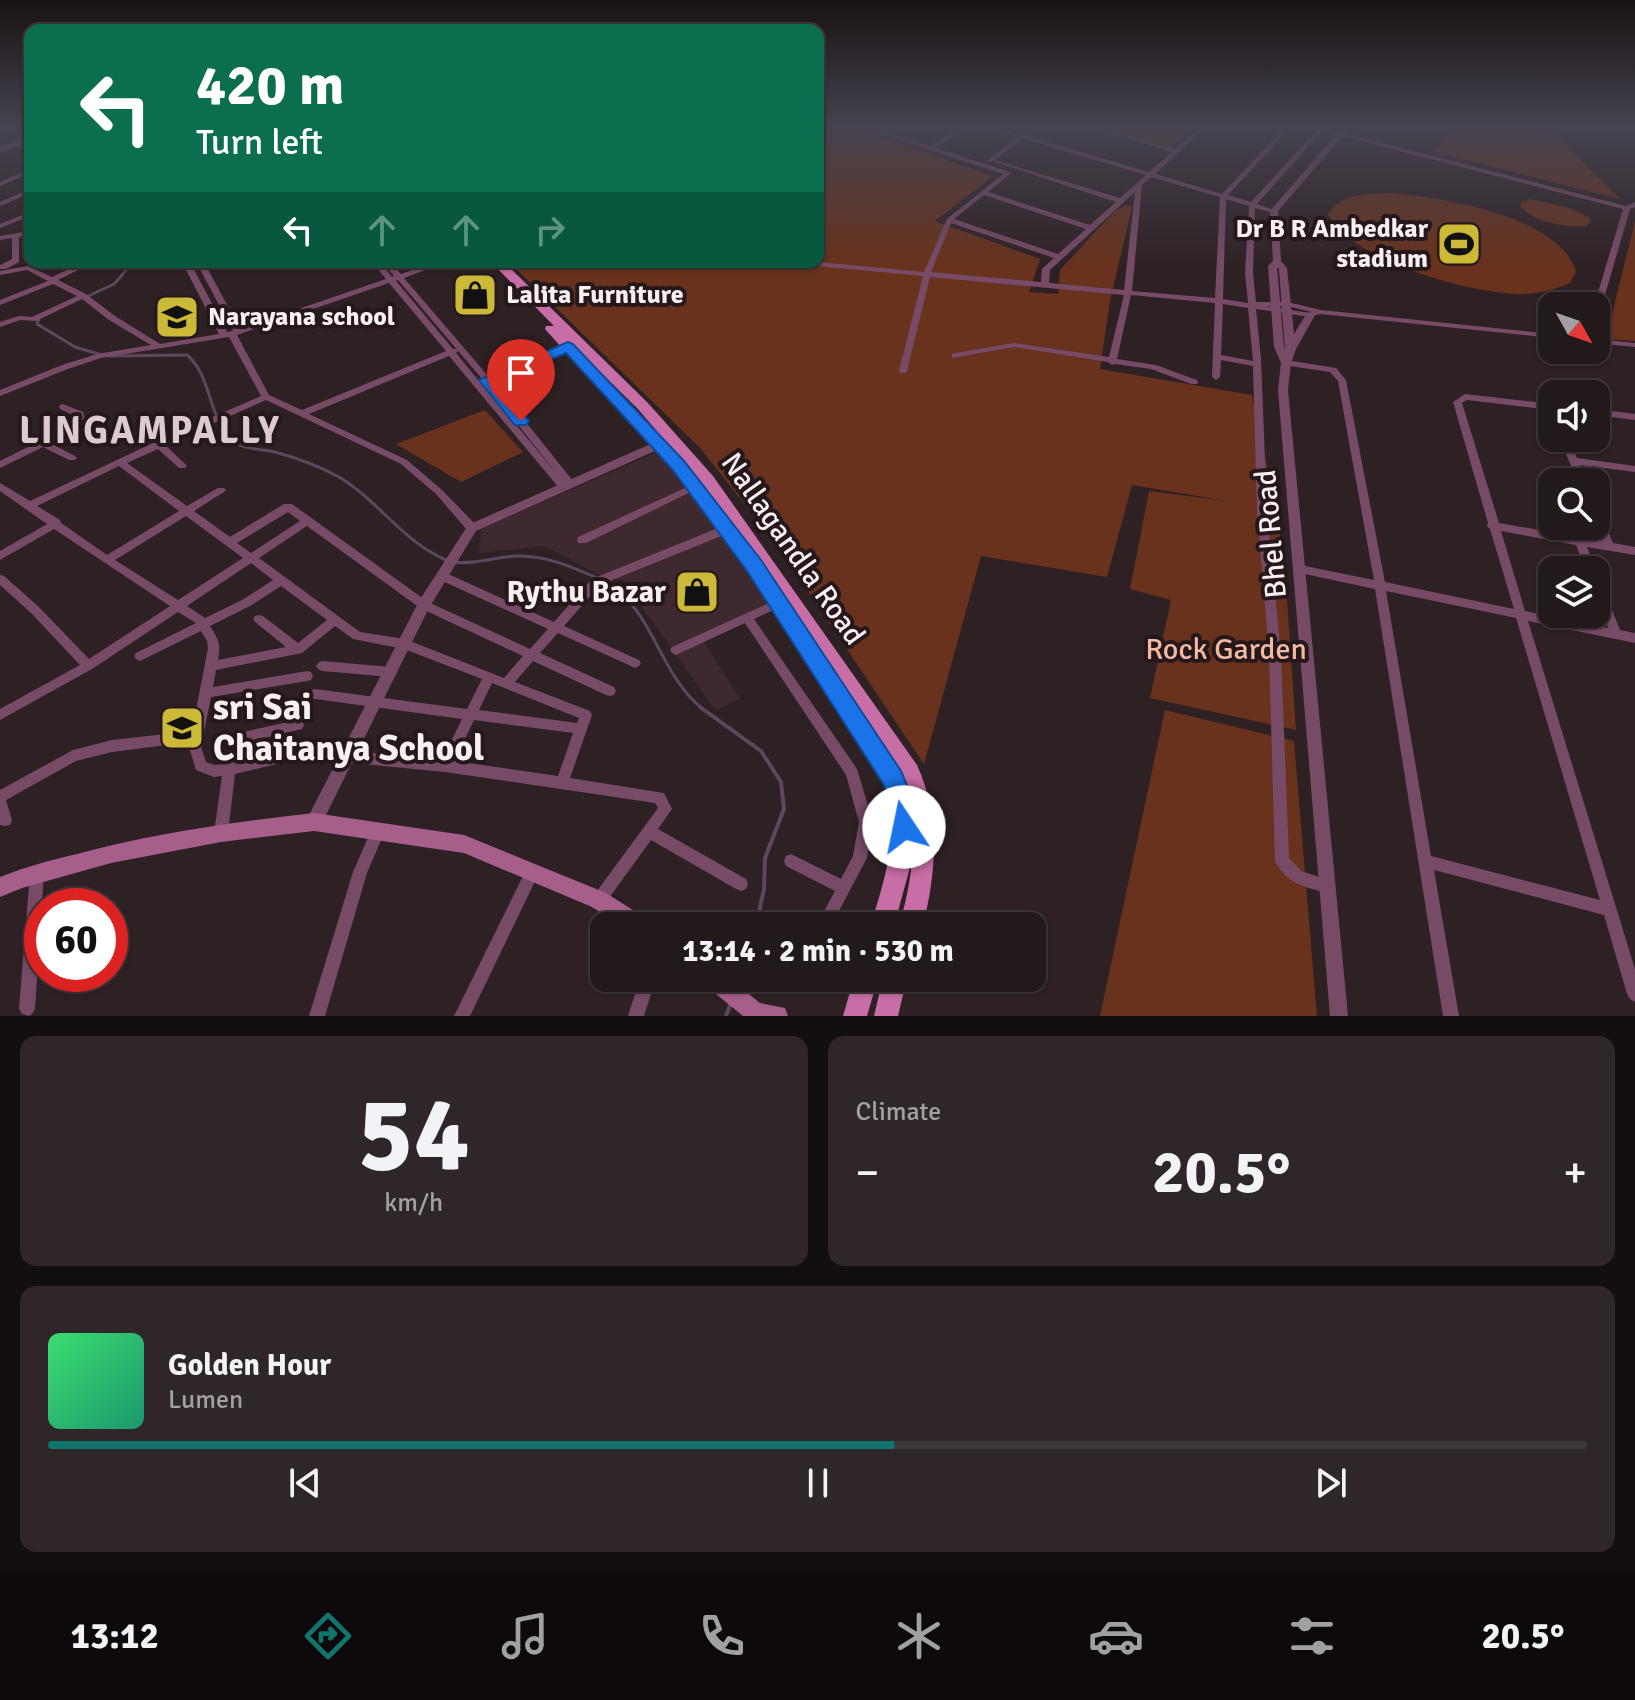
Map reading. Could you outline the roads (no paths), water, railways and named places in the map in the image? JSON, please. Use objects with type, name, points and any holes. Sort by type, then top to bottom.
[{"type":"main road","name":"Nallagandla Road","points":[[490,268],[666,441],[901,775],[903,844],[886,912]]},
{"type":"main road","name":"Nallagandla Road","points":[[503,268],[741,523],[827,655],[924,817],[923,876],[914,912]]},
{"type":"main road","points":[[0,887],[37,873],[111,854],[221,833],[314,822],[464,844],[599,900],[618,912]]},
{"type":"main road","points":[[855,1016],[862,992]]},
{"type":"main road","points":[[886,1016],[892,992]]},
{"type":"street","points":[[903,371],[927,274],[949,220],[1008,175],[1004,172]]},
{"type":"street","points":[[1024,172],[1121,201]]},
{"type":"street","points":[[1141,172],[1274,211],[1308,172]]},
{"type":"street","points":[[1045,284],[1046,269],[1152,172]]},
{"type":"street","points":[[1216,377],[1223,197],[1246,172]]},
{"type":"street","points":[[1282,172],[1252,205],[1252,305],[1262,511],[1275,654],[1282,861],[1297,877],[1327,886]]},
{"type":"street","points":[[1496,172],[1631,206],[1603,292]]},
{"type":"street","points":[[0,184],[24,174]]},
{"type":"street","points":[[1112,362],[1128,292],[1139,184]]},
{"type":"street","points":[[985,193],[1091,228]]},
{"type":"street","points":[[0,204],[24,194]]},
{"type":"street","name":"Bhel Road","points":[[1274,211],[1277,262],[1272,266],[1275,308],[1279,347],[1289,356],[1283,390],[1339,1016]]},
{"type":"street","points":[[0,226],[24,216]]},
{"type":"street","points":[[949,220],[1059,257]]},
{"type":"street","points":[[0,238],[24,233]]},
{"type":"street","points":[[0,270],[16,260],[15,236]]},
{"type":"street","points":[[1277,262],[1283,268],[1289,356]]},
{"type":"street","points":[[824,265],[1128,292],[1315,314],[1538,335]]},
{"type":"street","points":[[0,270],[24,267]]},
{"type":"street","points":[[25,268],[85,297],[158,346]]},
{"type":"street","points":[[0,303],[78,268]]},
{"type":"street","points":[[190,268],[266,397],[404,462],[439,492],[472,528]]},
{"type":"street","points":[[203,268],[231,334]]},
{"type":"street","points":[[382,268],[461,348],[566,484]]},
{"type":"street","points":[[389,268],[449,353],[566,484]]},
{"type":"street","points":[[0,393],[100,356],[231,334],[426,268]]},
{"type":"street","points":[[0,325],[15,319],[39,317],[85,297]]},
{"type":"street","points":[[1289,356],[1315,314]]},
{"type":"street","points":[[1610,342],[1635,345]]},
{"type":"street","points":[[955,356],[1014,345],[1153,367],[1194,382]]},
{"type":"street","points":[[476,385],[568,347]]},
{"type":"street","points":[[301,414],[461,348]]},
{"type":"street","points":[[1289,356],[1341,376],[1380,585],[1451,1016]]},
{"type":"street","points":[[1217,357],[1257,364]]},
{"type":"street","points":[[29,506],[158,444],[266,397]]},
{"type":"street","points":[[1538,406],[1458,399],[1519,614],[1611,910],[1629,951],[1635,994]]},
{"type":"street","points":[[0,465],[43,443],[81,416],[63,407]]},
{"type":"street","points":[[1610,414],[1635,417]]},
{"type":"street","points":[[314,822],[424,605],[472,528],[666,441]]},
{"type":"street","points":[[43,443],[72,458]]},
{"type":"street","points":[[158,444],[182,466]]},
{"type":"street","points":[[1570,452],[1577,468]]},
{"type":"street","points":[[1574,461],[1635,469]]},
{"type":"street","points":[[120,462],[357,636],[405,644],[586,715],[562,784]]},
{"type":"street","points":[[0,486],[203,625],[213,640],[211,666],[196,736],[195,747],[201,766],[214,771],[229,770],[302,752],[445,766],[659,797],[665,809],[599,900]]},
{"type":"street","points":[[582,540],[696,486]]},
{"type":"street","points":[[107,560],[221,490]]},
{"type":"street","points":[[230,542],[287,506],[424,605],[610,691]]},
{"type":"street","points":[[0,715],[88,666],[308,520]]},
{"type":"street","points":[[0,556],[56,523]]},
{"type":"street","points":[[1492,526],[1635,551]]},
{"type":"street","points":[[506,684],[591,586],[727,529]]},
{"type":"street","points":[[1607,540],[1609,546]]},
{"type":"street","points":[[1580,541],[1586,556]]},
{"type":"street","points":[[1300,569],[1635,638]]},
{"type":"street","points":[[444,573],[635,663]]},
{"type":"street","points":[[0,579],[34,609],[88,666]]},
{"type":"street","points":[[140,656],[246,603],[282,580]]},
{"type":"street","points":[[676,650],[778,603]]},
{"type":"street","points":[[747,618],[852,773],[866,822],[860,858],[831,912]]},
{"type":"street","points":[[1610,618],[1616,634]]},
{"type":"street","points":[[259,619],[298,650]]},
{"type":"street","points":[[211,666],[298,650],[335,620]]},
{"type":"street","points":[[322,666],[391,672]]},
{"type":"street","points":[[206,693],[307,676]]},
{"type":"street","points":[[445,766],[489,677]]},
{"type":"street","points":[[315,694],[582,729]]},
{"type":"street","points":[[221,833],[229,770],[247,736],[298,725]]},
{"type":"street","points":[[5,820],[0,799],[73,756],[112,746],[196,736]]},
{"type":"street","points":[[317,1016],[360,872],[378,831]]},
{"type":"street","points":[[650,832],[741,884]]},
{"type":"street","points":[[791,861],[844,888]]},
{"type":"street","points":[[1426,861],[1611,910]]},
{"type":"street","points":[[462,1016],[533,871]]},
{"type":"street","points":[[27,1009],[37,873]]},
{"type":"street","points":[[636,1016],[644,992]]},
{"type":"waterway","points":[[121,276],[128,268]]},
{"type":"waterway","points":[[86,297],[114,284],[123,274]]},
{"type":"waterway","points":[[39,319],[37,324],[75,347],[102,355]]},
{"type":"waterway","points":[[109,356],[187,355],[202,375],[225,432],[234,441],[248,448],[300,460],[339,477],[417,543],[446,560]]},
{"type":"waterway","points":[[453,562],[538,557],[597,578]]},
{"type":"waterway","points":[[604,581],[635,608],[676,678],[703,709]]},
{"type":"waterway","points":[[700,707],[761,751],[781,782],[784,809],[765,858],[764,889],[759,912]]},
{"type":"waterway","points":[[726,1016],[730,1005]]},
{"type":"place","name":"Dr B R Ambedkar stadium","points":[[1459,244]]},
{"type":"place","name":"Lalita Furniture","points":[[475,295]]},
{"type":"place","name":"Narayana school","points":[[177,317]]},
{"type":"place","name":"Rythu Bazar","points":[[697,592]]},
{"type":"place","name":"sri Sai Chaitanya School","points":[[182,728]]},
{"type":"district","name":"LINGAMPALLY","points":[[150,430]]},
{"type":"park label","name":"Rock Garden","points":[[1226,649]]}]
